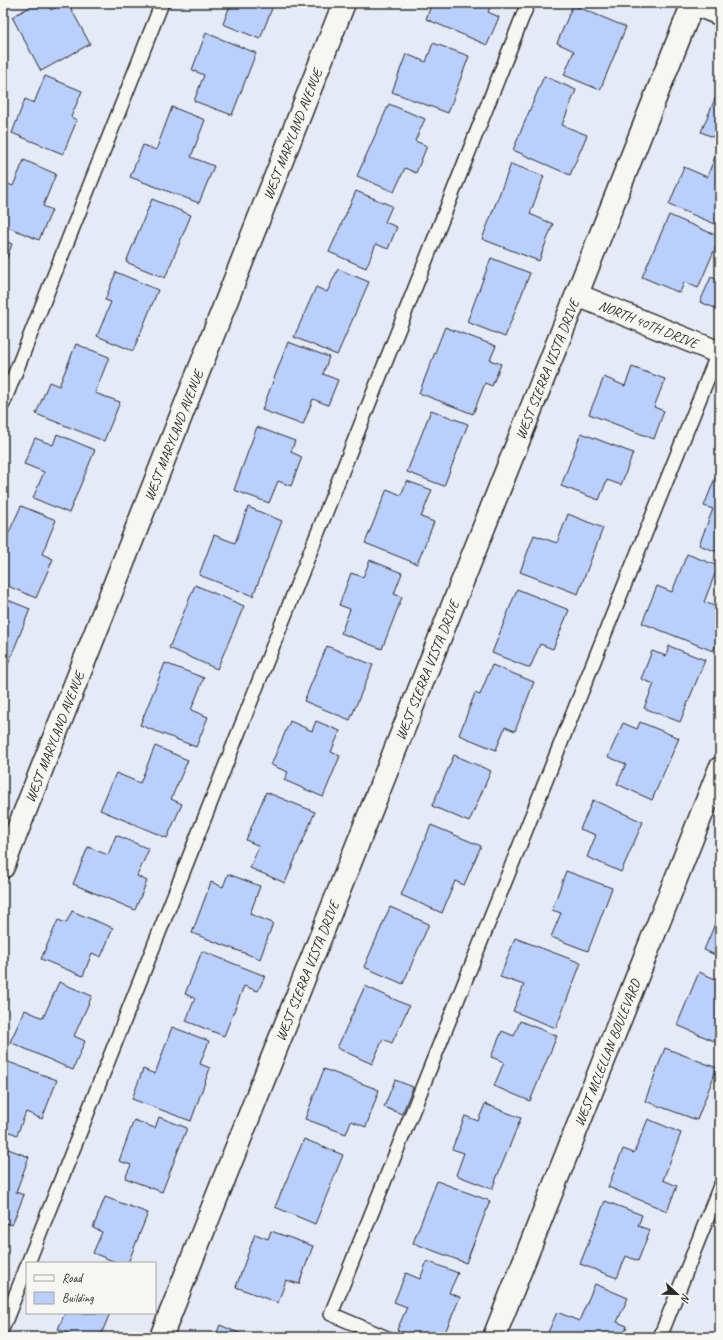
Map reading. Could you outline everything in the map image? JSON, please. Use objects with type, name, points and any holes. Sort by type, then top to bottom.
[{"type":"street","name":"WEST MARYLAND AVENUE","points":[[3,867],[344,3]]},
{"type":"street","points":[[693,3],[720,14]]},
{"type":"street","name":"WEST SIERRA VISTA DRIVE","points":[[161,1337],[693,3]]},
{"type":"street","name":"NORTH 40TH DRIVE","points":[[577,295],[720,351]]},
{"type":"street","name":"WEST MCLELLAN BOULEVARD","points":[[494,1337],[720,768]]},
{"type":"lane","points":[[3,404],[162,3]]},
{"type":"lane","points":[[28,1262],[528,3]]},
{"type":"lane","points":[[385,1337],[331,1314],[720,351]]},
{"type":"lane","points":[[660,1337],[720,1186]]},
{"type":"lane","points":[[3,1327],[26,1269]]},
{"type":"building","points":[[37,3],[47,3],[51,10],[64,3],[68,3],[90,44],[41,71],[12,17]]},
{"type":"building","points":[[231,3],[274,3],[260,39],[223,24]]},
{"type":"building","points":[[432,3],[492,3],[488,12],[499,17],[487,45],[426,19]]},
{"type":"building","points":[[573,5],[626,27],[600,90],[564,75],[574,51],[557,43]]},
{"type":"building","points":[[206,33],[256,53],[232,115],[194,101],[204,75],[192,70]]},
{"type":"building","points":[[433,43],[469,56],[448,113],[392,92],[406,54],[426,62]]},
{"type":"building","points":[[45,76],[82,91],[71,117],[77,120],[63,154],[12,133],[25,99],[34,103]]},
{"type":"building","points":[[544,76],[576,90],[562,125],[587,135],[570,175],[513,150]]},
{"type":"building","points":[[717,94],[720,95],[720,140],[701,132]]},
{"type":"building","points":[[389,104],[425,119],[415,141],[427,146],[416,173],[405,168],[394,192],[357,176]]},
{"type":"building","points":[[172,107],[205,120],[191,157],[214,166],[199,203],[130,177],[143,145],[156,150]]},
{"type":"building","points":[[718,149],[720,150],[720,226],[669,205],[684,167],[707,177]]},
{"type":"building","points":[[24,160],[56,174],[43,206],[52,210],[39,240],[3,225],[3,182],[13,186]]},
{"type":"building","points":[[511,164],[544,176],[530,214],[553,224],[539,261],[482,239]]},
{"type":"building","points":[[356,191],[392,206],[385,222],[397,227],[388,249],[376,244],[366,268],[329,252]]},
{"type":"building","points":[[152,199],[191,215],[165,278],[126,262]]},
{"type":"building","points":[[669,215],[720,237],[698,288],[684,282],[680,293],[642,277]]},
{"type":"building","points":[[3,240],[12,244],[5,263],[3,262]]},
{"type":"building","points":[[491,258],[530,273],[505,337],[467,322]]},
{"type":"building","points":[[338,269],[369,282],[337,355],[294,337],[316,287],[327,292]]},
{"type":"building","points":[[116,272],[158,290],[133,351],[97,336],[111,302],[105,300]]},
{"type":"building","points":[[711,277],[720,281],[720,310],[700,302]]},
{"type":"building","points":[[3,327],[7,328],[3,338]]},
{"type":"building","points":[[445,327],[496,346],[490,360],[501,364],[492,386],[485,383],[473,414],[419,393]]},
{"type":"building","points":[[288,342],[329,357],[323,374],[338,380],[328,405],[313,399],[303,425],[262,410]]},
{"type":"building","points":[[76,344],[109,357],[95,393],[120,402],[104,441],[36,414],[49,382],[59,386]]},
{"type":"building","points":[[632,367],[665,379],[654,407],[664,411],[654,439],[589,414],[604,377],[625,386]]},
{"type":"building","points":[[431,410],[468,424],[444,486],[407,472]]},
{"type":"building","points":[[257,427],[295,441],[291,452],[302,457],[291,486],[278,481],[269,503],[234,490]]},
{"type":"building","points":[[581,433],[633,453],[621,485],[607,480],[599,500],[561,486]]},
{"type":"building","points":[[57,434],[95,450],[69,513],[33,498],[44,472],[24,464],[35,438],[53,445]]},
{"type":"building","points":[[715,478],[720,479],[720,553],[699,545],[713,509],[704,506]]},
{"type":"building","points":[[407,481],[432,490],[421,517],[434,522],[417,564],[365,543],[387,489],[401,495]]},
{"type":"building","points":[[21,506],[56,520],[42,554],[53,559],[36,598],[3,584],[3,543]]},
{"type":"building","points":[[248,507],[282,521],[253,596],[199,575],[214,535],[235,543]]},
{"type":"building","points":[[568,514],[603,528],[578,594],[520,572],[534,535],[557,543]]},
{"type":"building","points":[[687,554],[718,566],[704,602],[720,608],[720,634],[713,651],[642,623],[657,586],[672,592]]},
{"type":"building","points":[[370,560],[402,573],[394,594],[402,597],[382,649],[341,633],[350,609],[339,605],[351,573],[363,577]]},
{"type":"building","points":[[195,585],[244,606],[217,669],[169,648]]},
{"type":"building","points":[[517,589],[569,610],[553,649],[540,644],[530,668],[492,653]]},
{"type":"building","points":[[3,598],[30,609],[5,672],[3,671]]},
{"type":"building","points":[[327,646],[373,665],[350,720],[304,701]]},
{"type":"building","points":[[669,646],[705,660],[680,722],[644,708],[654,684],[641,679],[652,651],[666,656]]},
{"type":"building","points":[[165,663],[204,678],[191,710],[208,717],[196,747],[140,725]]},
{"type":"building","points":[[492,665],[534,682],[515,731],[505,727],[496,750],[459,735],[475,693],[480,695]]},
{"type":"building","points":[[290,721],[312,731],[316,721],[340,731],[331,752],[340,756],[323,797],[284,780],[288,772],[271,765]]},
{"type":"building","points":[[640,722],[679,738],[652,800],[617,784],[626,764],[608,757],[623,723],[637,729]]},
{"type":"building","points":[[155,746],[188,760],[171,799],[182,804],[167,838],[100,810],[116,773],[140,783]]},
{"type":"building","points":[[454,755],[491,771],[469,822],[432,806]]},
{"type":"building","points":[[266,792],[315,812],[285,883],[250,868],[259,846],[246,840]]},
{"type":"building","points":[[593,800],[643,822],[621,872],[587,857],[596,835],[580,829]]},
{"type":"building","points":[[431,825],[481,846],[464,885],[455,881],[442,913],[401,895]]},
{"type":"building","points":[[116,835],[149,849],[137,876],[147,881],[135,910],[73,884],[88,847],[108,855]]},
{"type":"building","points":[[566,871],[612,888],[588,951],[551,937],[561,913],[552,910]]},
{"type":"building","points":[[228,874],[260,886],[250,914],[273,923],[260,959],[192,933],[211,882],[223,887]]},
{"type":"building","points":[[390,907],[429,924],[403,984],[364,967]]},
{"type":"building","points":[[72,911],[113,928],[101,957],[92,953],[83,976],[41,959],[58,920],[66,923]]},
{"type":"building","points":[[720,912],[720,957],[704,950]]},
{"type":"building","points":[[515,938],[581,963],[556,1028],[513,1011],[524,985],[500,977]]},
{"type":"building","points":[[202,951],[265,976],[258,991],[244,986],[224,1036],[186,1021],[195,998],[185,994]]},
{"type":"building","points":[[699,972],[720,981],[720,1025],[714,1041],[677,1025]]},
{"type":"building","points":[[59,982],[92,996],[74,1036],[85,1041],[73,1070],[10,1042],[25,1010],[43,1018]]},
{"type":"building","points":[[365,986],[409,1006],[392,1043],[383,1039],[372,1064],[337,1048]]},
{"type":"building","points":[[520,1021],[557,1036],[530,1101],[494,1086],[504,1062],[491,1057],[502,1031],[514,1036]]},
{"type":"building","points":[[172,1027],[209,1041],[200,1064],[210,1068],[191,1121],[132,1099],[143,1069],[155,1074]]},
{"type":"building","points":[[665,1048],[717,1068],[697,1120],[645,1101]]},
{"type":"building","points":[[3,1060],[57,1080],[42,1119],[26,1112],[17,1135],[3,1129]]},
{"type":"building","points":[[324,1069],[379,1090],[366,1127],[351,1121],[346,1134],[305,1119]]},
{"type":"building","points":[[395,1080],[413,1087],[402,1114],[384,1107]]},
{"type":"building","points":[[485,1104],[521,1118],[492,1189],[456,1175],[464,1153],[452,1149],[465,1116],[478,1121]]},
{"type":"building","points":[[159,1117],[187,1128],[162,1192],[125,1178],[131,1165],[119,1161],[134,1120],[155,1128]]},
{"type":"building","points":[[648,1119],[681,1133],[663,1180],[677,1186],[667,1211],[608,1187],[623,1149],[634,1153]]},
{"type":"building","points":[[304,1139],[343,1155],[315,1224],[275,1207]]},
{"type":"building","points":[[3,1147],[29,1157],[16,1192],[24,1195],[12,1225],[3,1222]]},
{"type":"building","points":[[437,1181],[490,1201],[466,1263],[413,1243]]},
{"type":"building","points":[[105,1197],[148,1213],[128,1262],[116,1262],[93,1253],[102,1232],[93,1228]]},
{"type":"building","points":[[605,1201],[642,1215],[638,1226],[650,1230],[638,1261],[626,1256],[617,1278],[580,1264]]},
{"type":"building","points":[[271,1231],[313,1246],[299,1284],[286,1280],[278,1303],[236,1287],[255,1234],[268,1239]]},
{"type":"building","points":[[427,1261],[458,1273],[449,1293],[460,1297],[443,1337],[413,1337],[397,1330],[407,1307],[394,1302],[406,1273],[420,1279]]},
{"type":"building","points":[[595,1284],[628,1298],[617,1322],[627,1326],[623,1337],[546,1337],[557,1312],[579,1321]]},
{"type":"building","points":[[65,1314],[110,1314],[100,1337],[77,1337],[58,1329]]},
{"type":"building","points":[[220,1325],[248,1337],[215,1337]]}]
